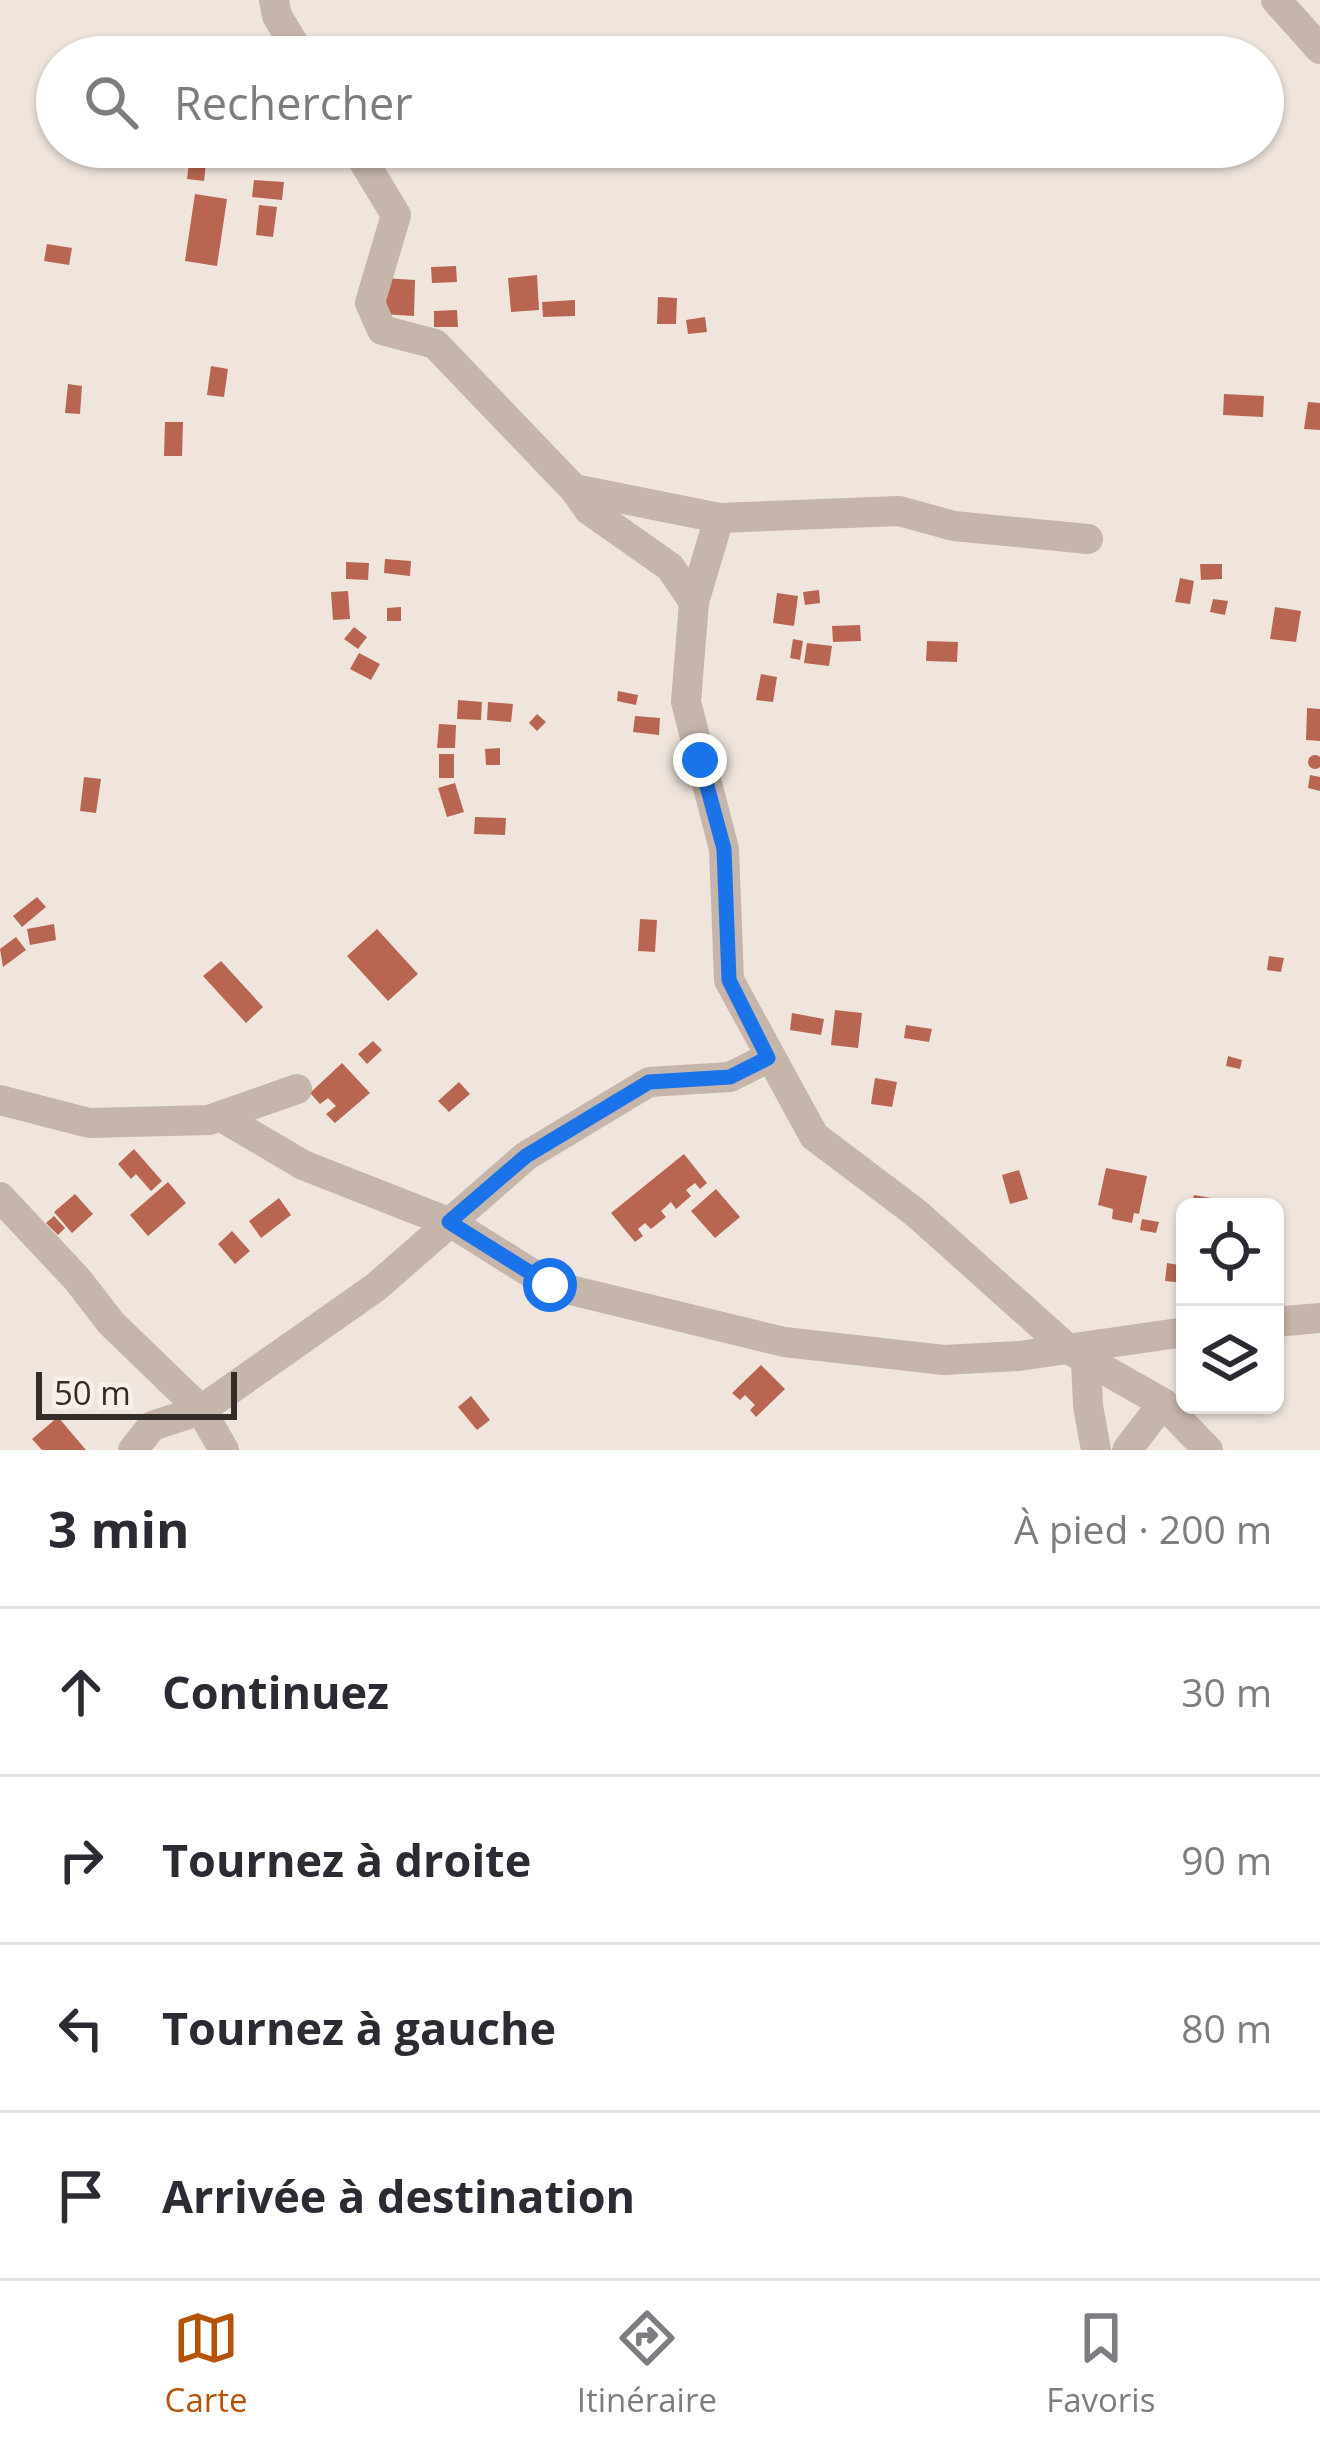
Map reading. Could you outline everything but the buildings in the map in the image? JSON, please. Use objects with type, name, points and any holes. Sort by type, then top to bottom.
[{"type":"street","points":[[274,0],[290,36]]},
{"type":"street","points":[[1276,0],[1320,49]]},
{"type":"street","points":[[368,168],[396,215],[370,304],[382,330],[435,344],[589,510],[670,566],[694,602]]},
{"type":"street","points":[[574,489],[719,518],[898,511],[954,526],[1088,539]]},
{"type":"street","points":[[719,518],[694,602],[686,702],[724,849],[729,980],[768,1058],[814,1136],[916,1213],[1077,1354],[1163,1403],[1208,1450]]},
{"type":"street","points":[[133,1450],[152,1426],[201,1410],[376,1287],[526,1156],[649,1082],[730,1077],[768,1058]]},
{"type":"street","points":[[0,1100],[89,1123],[209,1120],[297,1089]]},
{"type":"street","points":[[220,1116],[303,1165],[449,1222],[550,1285],[784,1342],[944,1360],[1077,1354],[1176,1334]]},
{"type":"street","points":[[0,1197],[111,1323],[201,1410],[224,1450]]},
{"type":"street","points":[[1284,1321],[1320,1318]]},
{"type":"street","points":[[1077,1354],[1096,1450]]},
{"type":"street","points":[[1126,1450],[1163,1403]]},
{"type":"route","points":[[550,1285],[449,1222],[526,1156],[649,1082],[730,1077],[768,1058],[729,980],[724,849],[700,760]]}]
